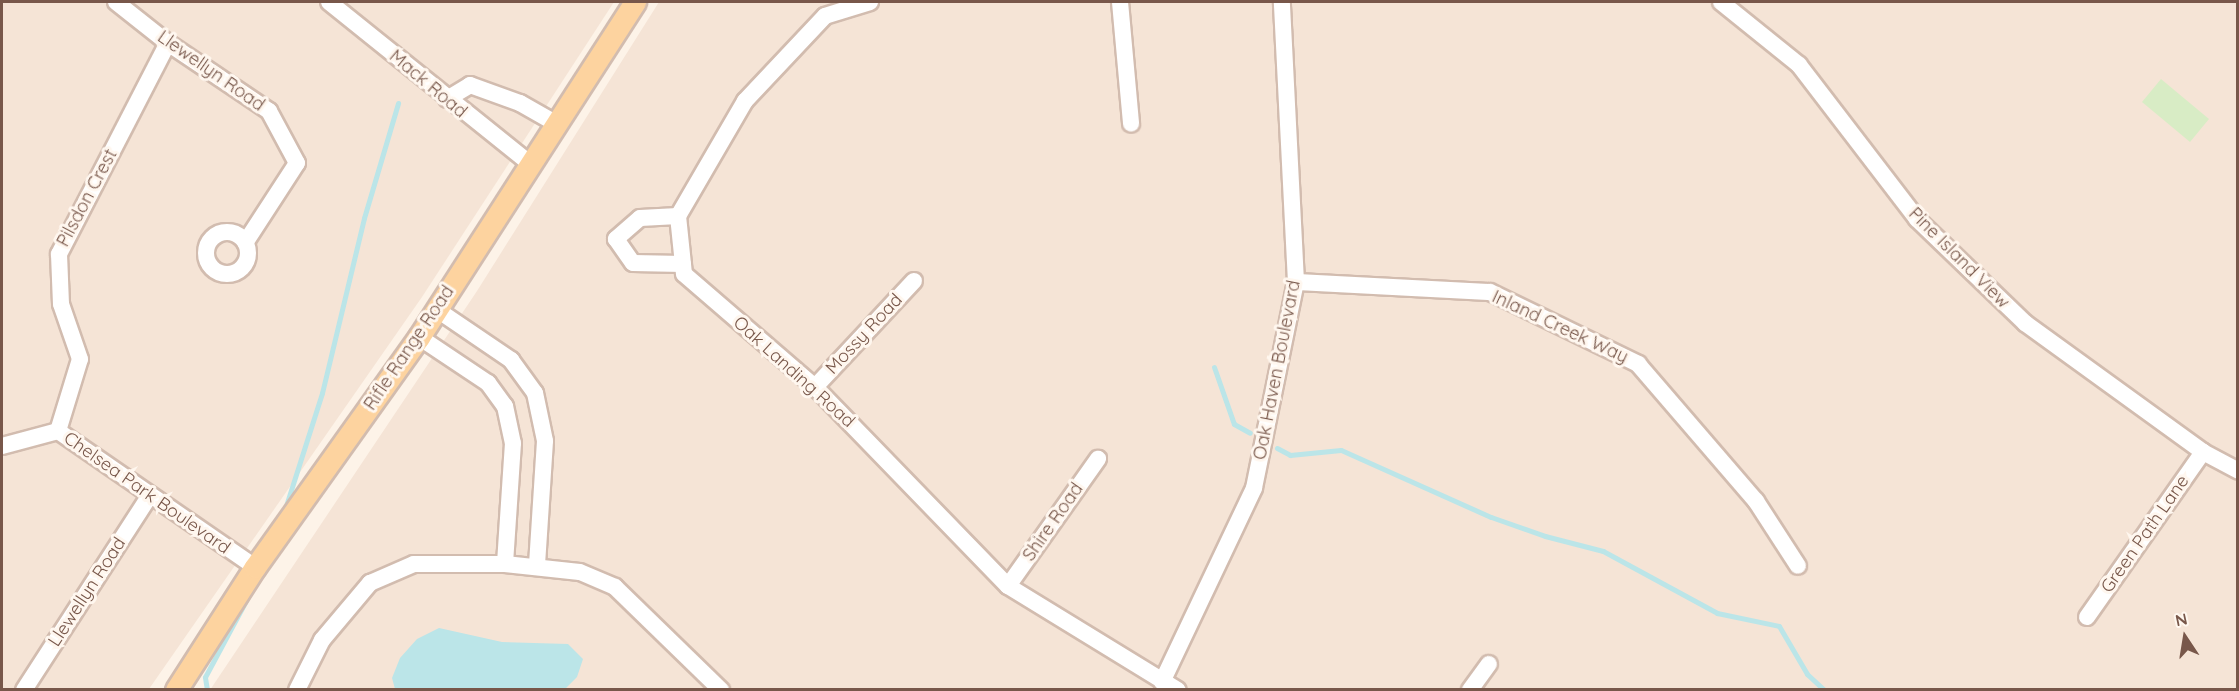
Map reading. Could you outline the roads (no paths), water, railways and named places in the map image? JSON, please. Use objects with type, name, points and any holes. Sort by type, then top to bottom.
[{"type":"main road","name":"Rifle Range Road","points":[[176,690],[255,567],[419,337],[529,163],[635,2]]},
{"type":"street","name":"Llewellyn Road","points":[[116,2],[168,43],[269,111],[297,163],[245,243]]},
{"type":"street","name":"Mack Road","points":[[329,2],[529,163]]},
{"type":"street","points":[[683,264],[633,263],[616,239],[640,218],[678,216],[745,101],[825,16],[870,2]]},
{"type":"street","points":[[1120,2],[1131,124]]},
{"type":"street","name":"Oak Haven Boulevard","points":[[1162,682],[1254,488],[1296,282],[1282,2]]},
{"type":"street","name":"Pine Island View","points":[[1721,2],[1798,65],[1917,219],[2025,323],[2203,452],[2238,471]]},
{"type":"street","name":"Pilsdon Crest","points":[[58,431],[80,359],[60,304],[58,254],[168,43]]},
{"type":"street","points":[[447,99],[470,85],[520,103],[555,123]]},
{"type":"street","name":"Oak Landing Road","points":[[678,216],[684,274],[815,387],[1008,586],[1178,690]]},
{"type":"street","name":"Mossy Road","points":[[815,387],[914,281]]},
{"type":"street","name":"Inland Creek Way","points":[[1296,282],[1490,292],[1638,364],[1756,501],[1798,566]]},
{"type":"street","points":[[436,309],[511,360],[535,393],[546,441],[537,566]]},
{"type":"street","points":[[419,337],[488,383],[505,406],[513,443],[505,564]]},
{"type":"street","name":"Chelsea Park Boulevard","points":[[2,446],[58,431],[255,567]]},
{"type":"street","name":"Green Path Lane","points":[[2087,617],[2203,452]]},
{"type":"street","name":"Shire Road","points":[[1008,586],[1098,459]]},
{"type":"street","name":"Llewellyn Road","points":[[24,690],[150,495]]},
{"type":"street","points":[[297,690],[322,640],[370,583],[414,564],[505,564],[580,572],[615,587],[721,690]]},
{"type":"street","points":[[1470,690],[1489,664]]},
{"type":"water","points":[[439,628],[502,642],[568,644],[583,659],[577,677],[565,689],[395,689],[392,678],[400,658],[417,639]]},
{"type":"waterway","points":[[284,512],[322,393],[364,218],[398,103]]},
{"type":"waterway","points":[[1214,367],[1234,424],[1250,433]]},
{"type":"waterway","points":[[1277,448],[1290,455],[1341,450],[1491,517],[1545,536],[1603,551],[1717,613],[1779,626],[1807,674],[1824,690]]},
{"type":"waterway","points":[[207,690],[205,677],[249,595]]}]
